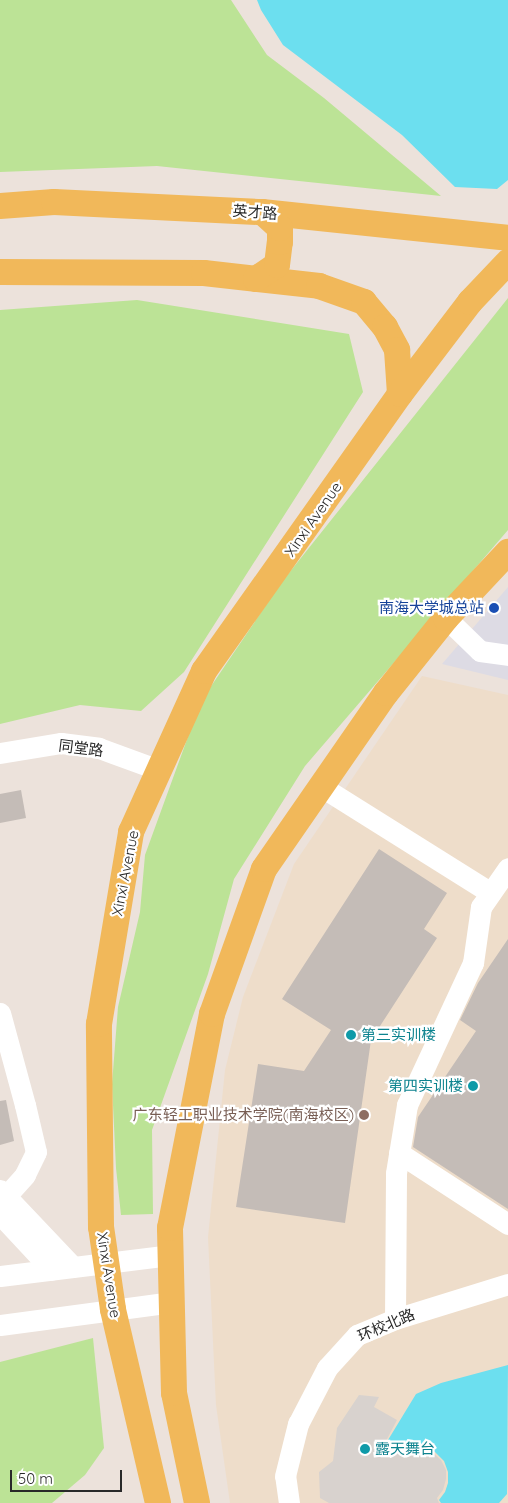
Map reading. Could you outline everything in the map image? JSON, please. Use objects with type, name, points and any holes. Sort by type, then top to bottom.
[{"type":"main road","name":"英才路","points":[[0,206],[54,202],[262,212],[508,238]]},
{"type":"main road","points":[[256,279],[277,265],[280,242],[280,228],[262,212]]},
{"type":"main road","name":"Xinxi Avenue","points":[[158,1503],[114,1309],[102,1227],[99,1024],[131,832],[204,671],[400,394],[470,302],[508,262]]},
{"type":"main road","points":[[0,272],[204,273],[319,286],[364,302],[386,327],[397,350],[400,394]]},
{"type":"main road","points":[[197,1503],[174,1394],[170,1228],[212,1014],[264,869],[386,693],[446,618],[508,552]]},
{"type":"street","points":[[446,618],[480,651],[508,655]]},
{"type":"street","name":"同堂路","points":[[0,753],[61,743],[99,748],[159,770]]},
{"type":"street","points":[[322,787],[491,892]]},
{"type":"street","points":[[395,1319],[396,1173],[407,1105],[473,963],[481,907],[508,868]]},
{"type":"street","points":[[0,1013],[36,1152],[25,1175],[2,1200],[63,1269]]},
{"type":"street","points":[[399,1153],[508,1224]]},
{"type":"street","points":[[0,1276],[170,1255]]},
{"type":"street","name":"环校北路","points":[[289,1503],[285,1476],[298,1424],[327,1368],[357,1334],[395,1319],[508,1284]]},
{"type":"street","points":[[0,1325],[172,1302]]},
{"type":"shaded area","name":"南海大学城总站","points":[[508,587],[508,680],[442,664]]},
{"type":"shaded area","name":"广东轻工职业技术学院(南海校区)","points":[[422,676],[508,695],[508,1503],[230,1503],[216,1405],[208,1237],[225,1070],[243,997],[294,864]]},
{"type":"shaded area","name":"露天舞台","points":[[359,1395],[379,1397],[374,1407],[397,1420],[386,1441],[403,1455],[412,1450],[422,1448],[433,1453],[441,1460],[446,1470],[446,1479],[443,1490],[437,1498],[439,1503],[329,1503],[320,1498],[319,1472],[333,1461],[337,1428]]},
{"type":"green space","points":[[0,0],[231,0],[267,55],[324,98],[441,196],[157,166],[0,172]]},
{"type":"green space","points":[[508,298],[508,530],[305,766],[234,879],[208,974],[152,1130],[153,1214],[121,1215],[116,1168],[112,1084],[118,1007],[140,912],[145,855],[201,701],[281,583]]},
{"type":"green space","points":[[137,300],[349,334],[363,392],[184,672],[141,711],[80,705],[0,724],[0,310]]},
{"type":"green space","points":[[93,1338],[104,1448],[85,1475],[52,1503],[0,1503],[0,1362]]},
{"type":"water","points":[[257,0],[508,0],[508,180],[497,189],[455,187],[402,135],[283,45],[261,10]]},
{"type":"water","points":[[508,1365],[507,1494],[499,1503],[441,1503],[439,1500],[445,1492],[448,1483],[448,1472],[444,1461],[435,1452],[425,1447],[413,1448],[403,1453],[388,1440],[416,1394],[441,1383]]},
{"type":"building","points":[[21,790],[26,818],[0,823],[0,794]]},
{"type":"building","name":"第三实训楼","points":[[379,849],[447,893],[424,929],[437,938],[371,1040],[345,1223],[236,1207],[258,1064],[304,1071],[331,1030],[282,999]]},
{"type":"building","name":"第四实训楼","points":[[508,939],[508,1209],[413,1147],[418,1117],[476,1031],[460,1020],[478,983]]},
{"type":"building","points":[[6,1100],[14,1141],[0,1145],[0,1101]]},
{"type":"place","name":"南海大学城总站","points":[[494,608]]},
{"type":"place","name":"第三实训楼","points":[[351,1035]]},
{"type":"place","name":"第四实训楼","points":[[473,1086]]},
{"type":"place","name":"广东轻工职业技术学院(南海校区)","points":[[364,1115]]},
{"type":"place","name":"露天舞台","points":[[365,1449]]}]
